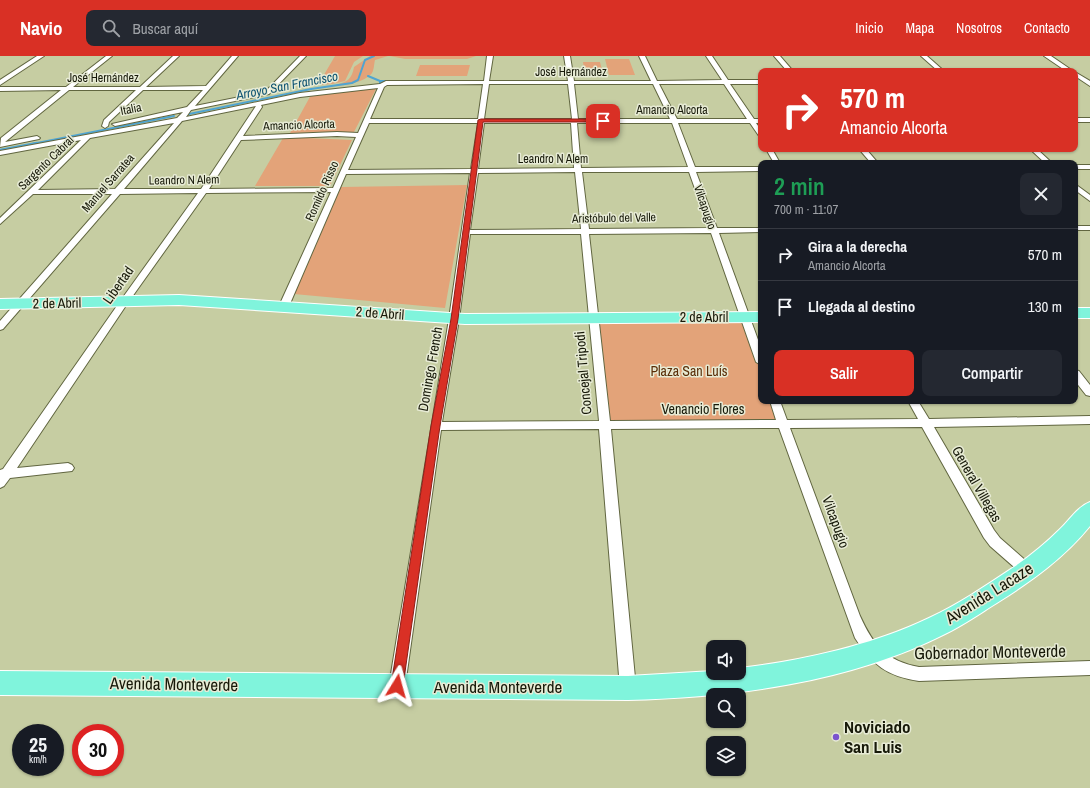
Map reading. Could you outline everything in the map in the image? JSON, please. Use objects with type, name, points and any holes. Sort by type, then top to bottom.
[{"type":"main road","name":"2 de Abril","points":[[0,304],[194,301],[284,306],[454,319],[758,317]]},
{"type":"main road","points":[[1078,313],[1090,312]]},
{"type":"main road","name":"Avenida Lacaze","points":[[872,651],[935,626],[959,614],[1028,571],[1051,553],[1076,528],[1090,511]]},
{"type":"main road","name":"Avenida Monteverde","points":[[0,683],[672,688],[735,681],[809,667],[872,651]]},
{"type":"street","points":[[0,83],[40,56]]},
{"type":"street","points":[[1,145],[4,140],[108,56]]},
{"type":"street","points":[[105,126],[106,122],[176,56]]},
{"type":"street","name":"Manuel Sarratea","points":[[0,326],[235,56]]},
{"type":"street","name":"Italia","points":[[0,153],[88,136],[183,115],[267,93],[303,56]]},
{"type":"street","name":"Domingo French","points":[[397,686],[467,232],[485,83],[490,56]]},
{"type":"street","name":"Concejal Tripodi","points":[[567,56],[576,116],[574,126],[595,317],[628,688]]},
{"type":"street","name":"Vilcapugio","points":[[642,56],[674,120],[758,354]]},
{"type":"street","points":[[709,56],[758,129]]},
{"type":"street","points":[[777,56],[787,68]]},
{"type":"street","points":[[924,56],[938,68]]},
{"type":"street","points":[[1047,56],[1065,68]]},
{"type":"street","points":[[1078,76],[1089,82]]},
{"type":"street","points":[[1078,81],[1089,82]]},
{"type":"street","name":"José Hernández","points":[[258,103],[300,95],[382,86],[390,83],[758,82]]},
{"type":"street","name":"Romildo Risso","points":[[284,306],[382,86]]},
{"type":"street","name":"José Hernández","points":[[0,89],[206,88]]},
{"type":"street","name":"Italia","points":[[56,135],[105,126],[258,103]]},
{"type":"street","name":"Libertad","points":[[2,477],[204,190],[259,107],[258,103]]},
{"type":"street","name":"Amancio Alcorta","points":[[367,121],[758,120]]},
{"type":"street","points":[[1078,120],[1090,120]]},
{"type":"street","name":"Amancio Alcorta","points":[[238,138],[337,134],[361,135]]},
{"type":"street","name":"Sargento Cabral","points":[[0,222],[88,136]]},
{"type":"street","points":[[1,145],[41,138]]},
{"type":"street","points":[[865,152],[872,160]]},
{"type":"street","points":[[1036,152],[1045,160]]},
{"type":"street","points":[[1078,168],[1090,168]]},
{"type":"street","name":"Leandro N Alem","points":[[344,172],[758,169]]},
{"type":"street","points":[[1078,189],[1090,199]]},
{"type":"street","name":"Leandro N Alem","points":[[31,192],[336,190]]},
{"type":"street","points":[[1078,228],[1090,228]]},
{"type":"street","name":"Aristóbulo del Valle","points":[[467,232],[712,229],[758,230]]},
{"type":"street","points":[[1078,378],[1090,392]]},
{"type":"street","name":"Vilcapugio","points":[[776,404],[853,617],[872,651]]},
{"type":"street","name":"General Villegas","points":[[915,404],[989,534],[995,542],[1028,571]]},
{"type":"street","name":"Venancio Flores","points":[[436,426],[926,423],[1090,420]]},
{"type":"street","points":[[2,477],[68,468]]},
{"type":"street","name":"Gobernador Monteverde","points":[[872,651],[884,662],[900,671],[919,674],[1090,668]]},
{"type":"green space","points":[[335,56],[363,56],[354,62],[345,81],[318,85]]},
{"type":"green space","points":[[370,56],[388,56],[375,60],[373,72],[365,79],[349,84],[336,85],[343,83],[348,79],[352,74],[354,67]]},
{"type":"green space","points":[[390,56],[476,56],[467,59],[405,59]]},
{"type":"green space","points":[[605,59],[629,59],[635,75],[609,75]]},
{"type":"green space","points":[[583,62],[600,62],[603,74],[585,74]]},
{"type":"green space","points":[[420,65],[470,65],[467,76],[416,76]]},
{"type":"green space","points":[[377,87],[354,132],[290,133],[311,95]]},
{"type":"green space","points":[[283,138],[352,140],[330,186],[255,186]]},
{"type":"green space","points":[[467,185],[445,308],[294,294],[341,187]]},
{"type":"green space","name":"Plaza San Luís","points":[[595,317],[745,317],[758,354],[758,404],[776,404],[784,424],[604,425]]},
{"type":"waterway","name":"Arroyo San Francisco","points":[[189,114],[311,89],[352,83],[358,80],[365,60],[374,56]]},
{"type":"waterway","points":[[368,76],[380,81]]},
{"type":"waterway","points":[[380,81],[388,81]]},
{"type":"waterway","points":[[415,81],[445,81]]},
{"type":"waterway","name":"Arroyo San Francisco","points":[[32,144],[174,116]]},
{"type":"waterway","name":"Arroyo San Francisco","points":[[0,150],[37,143]]},
{"type":"place","name":"Noviciado San Luis","points":[[836,737]]},
{"type":"route","points":[[397,686],[467,232],[481,120],[603,121]]}]
